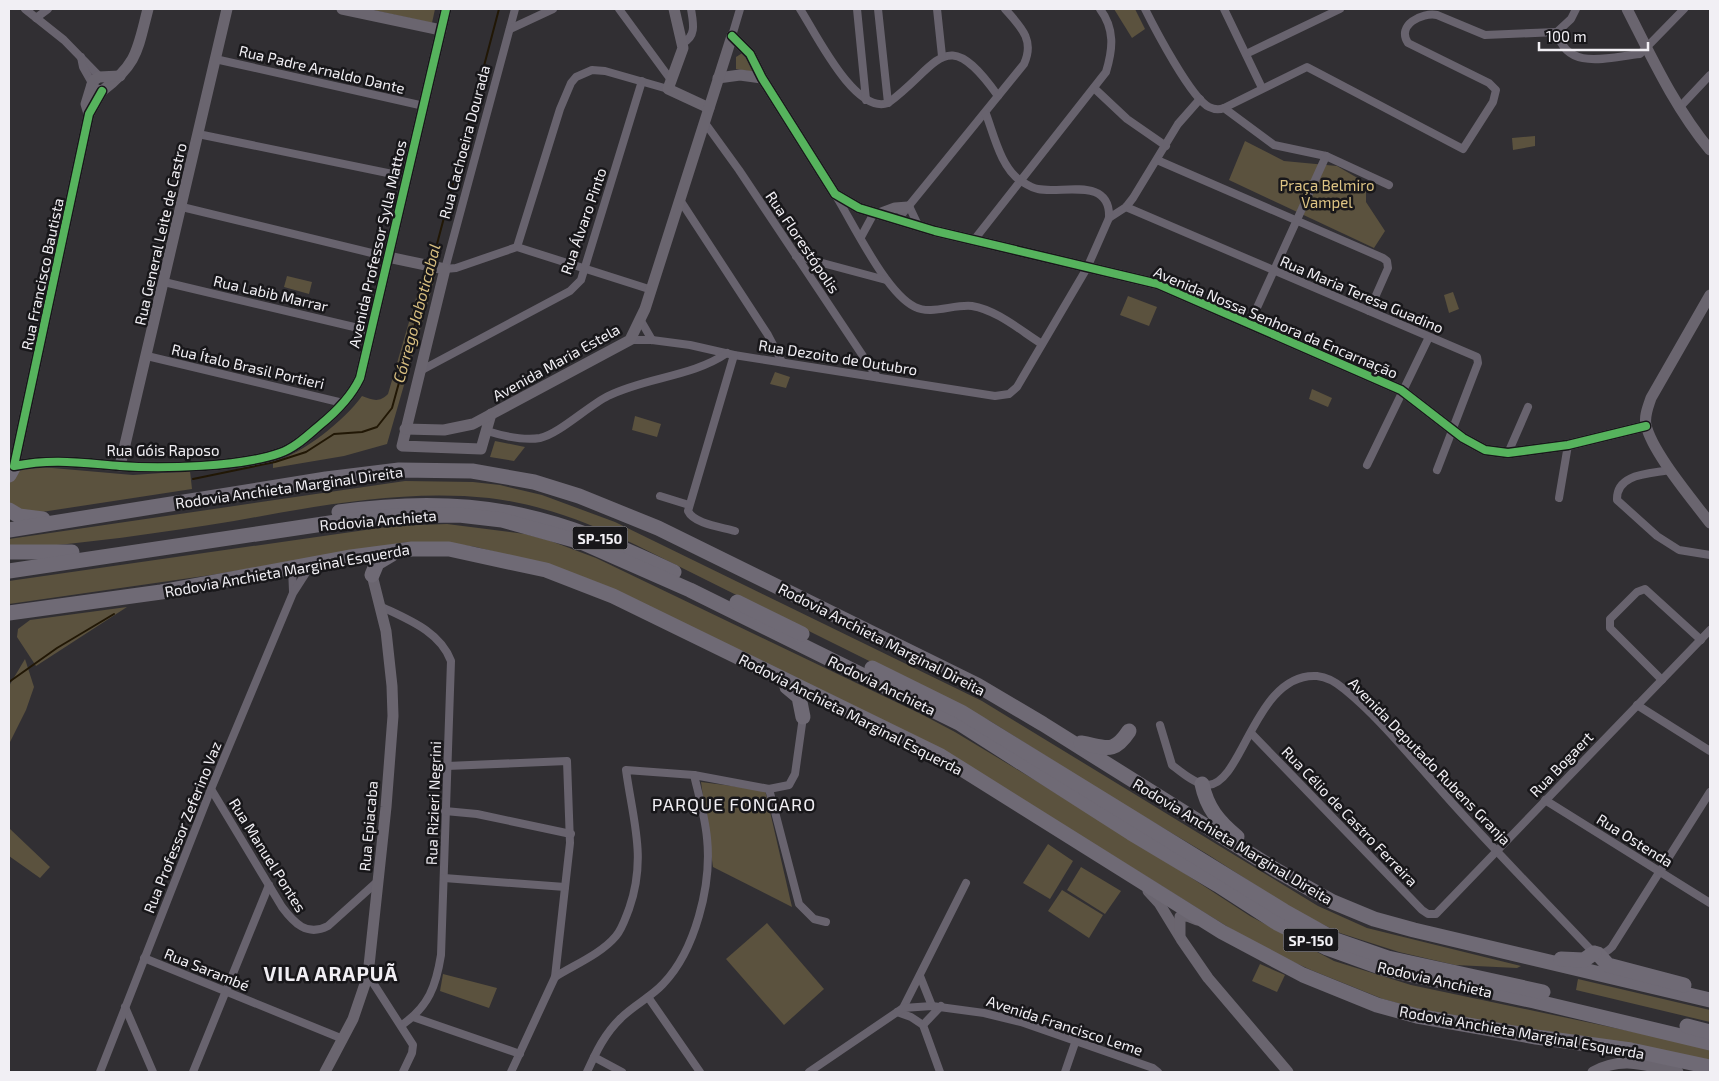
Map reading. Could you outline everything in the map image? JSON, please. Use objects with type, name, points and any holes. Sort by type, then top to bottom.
[{"type":"highway","name":"Rodovia Anchieta Marginal Direita","points":[[9,530],[399,470],[472,471],[534,482],[578,496],[667,533],[977,685],[1073,742],[1276,870],[1333,902],[1374,919],[1547,963],[1710,999]]},
{"type":"highway","name":"Rodovia Anchieta","points":[[9,561],[393,505],[477,506],[551,521],[605,540],[643,557],[961,712],[1284,911],[1336,940],[1388,958],[1710,1032]]},
{"type":"highway","points":[[9,510],[25,517],[62,521]]},
{"type":"highway","name":"Rodovia Anchieta","points":[[9,571],[343,521],[394,516],[460,515],[502,520],[545,530],[581,542],[690,590],[959,723],[1131,833],[1277,923],[1328,948],[1385,969],[1534,1001],[1710,1043]]},
{"type":"highway","name":"Rodovia Anchieta Marginal Esquerda","points":[[9,613],[161,592],[351,557],[412,548],[449,549],[546,570],[613,596],[941,756],[1222,932],[1304,975],[1377,1005],[1409,1014],[1536,1037],[1631,1050],[1710,1067]]},
{"type":"highway","points":[[351,557],[360,562],[372,575],[377,563],[396,551]]},
{"type":"highway","points":[[9,552],[72,552]]},
{"type":"highway","points":[[756,667],[796,693],[801,702],[803,716]]},
{"type":"highway","points":[[803,716],[815,705],[838,705]]},
{"type":"highway","points":[[1073,742],[1112,748],[1119,745],[1129,731]]},
{"type":"highway","points":[[1202,784],[1206,801],[1221,824],[1276,870]]},
{"type":"highway","points":[[1547,963],[1561,959],[1584,960],[1600,953],[1608,965],[1680,983],[1710,999]]},
{"type":"street","points":[[25,9],[64,40],[80,58],[82,67],[99,84],[120,76],[129,67],[136,54],[148,9]]},
{"type":"street","points":[[36,18],[48,9]]},
{"type":"street","name":"Rua General Leite de Castro","points":[[120,466],[227,9]]},
{"type":"street","points":[[342,9],[441,30]]},
{"type":"street","name":"Avenida Professor Sylla Mattos","points":[[281,453],[312,432],[343,403],[360,378],[446,9]]},
{"type":"street","name":"Rua Cachoeira Dourada","points":[[405,428],[420,372],[441,268],[515,9]]},
{"type":"street","points":[[510,29],[553,9]]},
{"type":"street","points":[[619,9],[670,85]]},
{"type":"street","points":[[670,85],[682,53],[683,43],[674,9]]},
{"type":"street","points":[[683,43],[690,38],[693,32],[691,9]]},
{"type":"street","points":[[732,36],[740,9]]},
{"type":"street","points":[[800,9],[846,81],[866,100],[877,105],[888,103],[932,62],[942,56],[958,57],[970,63],[978,70],[998,96]]},
{"type":"street","points":[[857,9],[866,100]]},
{"type":"street","points":[[878,9],[888,103]]},
{"type":"street","points":[[936,9],[942,56]]},
{"type":"street","points":[[899,218],[986,114],[1024,64],[1029,47],[1028,39],[1022,28],[1005,9]]},
{"type":"street","points":[[974,240],[1019,180],[1106,72],[1112,38],[1111,28],[1100,9]]},
{"type":"street","points":[[1145,9],[1164,46],[1200,99],[1214,109],[1224,108],[1307,67],[1463,148],[1493,102],[1496,90],[1489,83],[1408,43],[1405,31],[1410,24],[1421,16],[1430,14],[1485,34],[1557,32],[1571,19],[1576,9]]},
{"type":"street","points":[[1224,9],[1262,88]]},
{"type":"street","points":[[1246,54],[1340,9]]},
{"type":"street","points":[[1628,9],[1678,108],[1710,150]]},
{"type":"street","points":[[1557,32],[1560,45],[1565,51],[1570,55],[1583,59],[1640,54],[1684,9]]},
{"type":"street","name":"Avenida Nossa Senhora da Encarnação","points":[[732,36],[750,54],[762,78],[835,194],[851,204],[876,214],[899,218],[974,240],[1158,284],[1403,391],[1471,444],[1485,450],[1508,453],[1568,445],[1646,426]]},
{"type":"street","name":"Avenida Maria Estela","points":[[405,428],[435,430],[459,428],[473,424],[630,340],[641,321],[652,290],[732,36]]},
{"type":"street","name":"Rua Padre Arnaldo Dante","points":[[216,59],[424,106]]},
{"type":"street","points":[[517,246],[560,109],[571,83],[582,73],[592,70],[605,71],[642,81],[670,85],[709,108]]},
{"type":"street","points":[[718,78],[740,75],[762,78]]},
{"type":"street","points":[[1678,108],[1710,75]]},
{"type":"street","name":"Rua Álvaro Pinto","points":[[420,372],[570,291],[581,280],[642,81]]},
{"type":"street","name":"Rua Francisco Bautista","points":[[11,469],[89,114],[86,104],[99,84]]},
{"type":"street","points":[[1094,88],[1127,119],[1166,146]]},
{"type":"street","points":[[835,194],[886,280],[901,297],[916,308],[930,309],[959,305],[983,308],[1042,344],[1087,268],[1109,218],[1126,206],[1187,112],[1200,99]]},
{"type":"street","points":[[1224,108],[1274,145],[1326,156],[1389,185]]},
{"type":"street","points":[[986,114],[1007,166],[1019,180],[1038,189],[1091,191],[1105,201],[1109,218]]},
{"type":"street","name":"Rua Florestópolis","points":[[704,123],[739,170],[877,377]]},
{"type":"street","points":[[198,134],[407,178]]},
{"type":"street","points":[[1250,323],[1326,156]]},
{"type":"street","points":[[1157,160],[1379,255],[1387,261],[1386,274],[1369,312]]},
{"type":"street","points":[[680,200],[768,335],[782,362]]},
{"type":"street","name":"Rua Maria Teresa Guadino","points":[[1126,206],[1478,358],[1453,431],[1437,470]]},
{"type":"street","points":[[182,207],[441,268],[456,268],[517,246],[652,290]]},
{"type":"street","points":[[861,237],[876,214],[895,208],[909,207]]},
{"type":"street","points":[[909,207],[918,224]]},
{"type":"street","points":[[796,256],[886,280]]},
{"type":"street","name":"Rua Labib Marrar","points":[[164,282],[371,331]]},
{"type":"street","points":[[1710,295],[1651,398],[1646,417],[1646,426],[1670,470],[1710,523]]},
{"type":"street","points":[[1698,317],[1710,306]]},
{"type":"street","points":[[641,321],[652,340]]},
{"type":"street","points":[[1367,464],[1429,337]]},
{"type":"street","name":"Rua Dezoito de Outubro","points":[[630,340],[652,340],[996,396],[1009,394],[1017,387],[1042,344]]},
{"type":"street","points":[[487,431],[529,439],[544,437],[595,403],[622,390],[700,368],[730,354]]},
{"type":"street","points":[[730,354],[688,513],[697,520],[735,531]]},
{"type":"street","name":"Rua Ítalo Brasil Portieri","points":[[147,356],[343,403]]},
{"type":"street","points":[[1508,453],[1528,407]]},
{"type":"street","points":[[405,428],[402,444],[404,447],[481,449],[491,414]]},
{"type":"street","points":[[1559,498],[1568,445]]},
{"type":"street","name":"Rua Góis Raposo","points":[[11,469],[58,460],[120,466],[227,464],[281,453]]},
{"type":"street","points":[[1670,470],[1631,477],[1618,488],[1616,500],[1657,536],[1679,550],[1710,555]]},
{"type":"street","points":[[660,496],[690,505]]},
{"type":"street","name":"Rua Professor Zeferino Vaz","points":[[100,1072],[211,789],[293,593],[311,565]]},
{"type":"street","name":"Rua Professor Zeferino Vaz","points":[[292,568],[293,593]]},
{"type":"street","name":"Rua Epiacaba","points":[[325,1072],[353,1019],[368,975],[378,881],[394,705],[390,661],[372,575]]},
{"type":"street","points":[[1662,680],[1610,628],[1610,619],[1637,592],[1645,588],[1701,640]]},
{"type":"street","name":"Rua Rizieri Negrini","points":[[380,606],[424,629],[447,649],[451,660],[452,688],[445,811],[441,955],[436,982],[430,995],[413,1017],[402,1025]]},
{"type":"street","name":"Rua Bogaert","points":[[1432,914],[1440,912],[1545,800],[1710,630]]},
{"type":"street","name":"Avenida Deputado Rubens Granja","points":[[1202,784],[1217,783],[1224,776],[1264,709],[1287,683],[1304,676],[1319,676],[1333,681],[1345,690],[1385,730],[1497,851],[1600,953]]},
{"type":"street","points":[[1637,705],[1710,751]]},
{"type":"street","points":[[555,977],[607,944],[616,936],[623,925],[632,900],[639,852],[626,770],[694,775],[769,789],[789,785],[795,774],[803,716]]},
{"type":"street","points":[[1160,725],[1172,765],[1202,784]]},
{"type":"street","name":"Rua Célio de Castro Ferreira","points":[[1251,733],[1422,910],[1432,914]]},
{"type":"street","points":[[447,766],[567,761],[571,834],[555,977],[511,1072]]},
{"type":"street","points":[[587,1072],[609,1031],[622,1017],[662,986],[682,962],[692,937],[702,897],[707,840],[694,775]]},
{"type":"street","name":"Rua Manuel Pontes","points":[[211,789],[293,922],[308,930],[319,931],[341,916],[378,881]]},
{"type":"street","points":[[769,789],[799,904],[814,919],[826,922]]},
{"type":"street","points":[[1600,953],[1660,871],[1710,792]]},
{"type":"street","name":"Rua Ostenda","points":[[1545,800],[1710,903]]},
{"type":"street","points":[[445,811],[477,814],[571,834]]},
{"type":"street","points":[[1115,865],[1155,897],[1208,978],[1288,1072]]},
{"type":"street","points":[[444,878],[565,887]]},
{"type":"street","points":[[809,1072],[900,1010],[920,976],[966,883]]},
{"type":"street","points":[[193,1072],[270,886]]},
{"type":"street","points":[[1181,939],[1178,921],[1183,916],[1187,916],[1222,932]]},
{"type":"street","name":"Rua Sarambé","points":[[144,958],[343,1039]]},
{"type":"street","points":[[368,975],[402,1025],[413,1045],[412,1053],[403,1072]]},
{"type":"street","points":[[920,976],[932,1006]]},
{"type":"street","points":[[648,997],[700,1072]]},
{"type":"street","points":[[922,1025],[941,1006]]},
{"type":"street","name":"Avenida Francisco Leme","points":[[900,1010],[941,1006],[984,1012],[1076,1040],[1156,1070]]},
{"type":"street","points":[[126,1007],[153,1072]]},
{"type":"street","points":[[900,1010],[922,1025],[940,1072]]},
{"type":"street","points":[[413,1017],[520,1054]]},
{"type":"street","points":[[1065,1072],[1076,1040]]},
{"type":"street","points":[[594,1057],[622,1072]]},
{"type":"street","points":[[1593,1072],[1615,1062],[1628,1062],[1678,1072]]},
{"type":"street","points":[[1615,1062],[1624,1072]]},
{"type":"green space","points":[[368,9],[435,9],[432,23]]},
{"type":"green space","points":[[1114,9],[1135,9],[1145,29],[1132,38]]},
{"type":"green space","points":[[744,52],[754,72],[736,69],[736,57]]},
{"type":"green space","points":[[1535,136],[1535,146],[1513,150],[1512,138]]},
{"type":"green space","name":"Praça Belmiro Vampel","points":[[1245,141],[1284,161],[1337,166],[1366,183],[1366,202],[1385,231],[1374,248],[1229,180]]},
{"type":"green space","points":[[423,274],[436,274],[387,444],[344,456],[273,468],[273,462],[297,452],[334,426],[362,396],[376,400],[382,399],[388,394]]},
{"type":"green space","points":[[287,276],[312,282],[309,294],[284,287]]},
{"type":"green space","points":[[1453,292],[1459,309],[1449,313],[1444,295]]},
{"type":"green space","points":[[1128,296],[1157,307],[1149,326],[1120,315]]},
{"type":"green space","points":[[775,372],[790,377],[786,388],[770,384]]},
{"type":"green space","points":[[1312,389],[1332,398],[1328,407],[1309,399]]},
{"type":"green space","points":[[635,416],[661,424],[657,437],[632,430]]},
{"type":"green space","points":[[495,441],[525,447],[514,461],[490,457]]},
{"type":"green space","points":[[41,467],[133,475],[190,471],[192,489],[9,517],[9,472]]},
{"type":"green space","points":[[405,481],[473,482],[500,485],[542,495],[615,522],[982,701],[1318,906],[1367,928],[1521,966],[1517,968],[1455,965],[1399,952],[1340,933],[1294,910],[1207,854],[1106,794],[990,721],[636,545],[583,522],[546,510],[489,498],[457,496],[393,497],[329,505],[122,538],[9,549],[9,539]]},
{"type":"green space","points":[[447,524],[525,534],[548,540],[596,558],[921,714],[955,732],[1038,782],[1250,916],[1334,961],[1411,985],[1710,1048],[1710,1061],[1440,1015],[1383,999],[1311,970],[1262,948],[995,783],[557,568],[476,547],[441,542],[407,542],[211,575],[9,604],[9,581],[393,526]]},
{"type":"green space","points":[[127,607],[36,666],[17,637],[18,629],[30,620]]},
{"type":"green space","points":[[25,659],[34,687],[26,710],[9,744],[9,686]]},
{"type":"green space","points":[[701,782],[765,790],[792,907],[713,867]]},
{"type":"green space","points":[[9,828],[50,867],[40,878],[9,856]]},
{"type":"green space","points":[[1048,844],[1073,861],[1050,899],[1023,883]]},
{"type":"green space","points":[[1081,867],[1121,891],[1105,914],[1067,890]]},
{"type":"green space","points":[[1062,890],[1103,915],[1089,938],[1048,911]]},
{"type":"green space","points":[[767,923],[824,989],[784,1025],[726,959]]},
{"type":"green space","points":[[1260,964],[1285,975],[1277,992],[1252,981]]},
{"type":"green space","points":[[443,974],[497,988],[489,1008],[440,991]]},
{"type":"green space","points":[[1578,979],[1710,1010],[1710,1022],[1576,990]]},
{"type":"waterway","name":"Córrego Jaboticabal","points":[[432,263],[499,9]]},
{"type":"waterway","name":"Córrego Jaboticabal","points":[[193,479],[275,462],[306,452],[334,434],[362,432],[377,427],[392,408],[430,270]]},
{"type":"waterway","name":"Córrego Jaboticabal","points":[[9,682],[57,648],[114,614]]},
{"type":"cycle path","points":[[102,91],[89,114],[14,466],[55,462],[137,467],[179,467],[223,464],[264,458],[286,451],[306,437],[343,404],[360,378],[446,9]]},
{"type":"cycle path","points":[[732,36],[750,54],[762,78],[835,194],[859,208],[935,231],[1158,284],[1401,390],[1463,438],[1485,450],[1508,453],[1568,445],[1646,426]]},
{"type":"district","name":"PARQUE FONGARO","points":[[734,804]]},
{"type":"district","name":"VILA ARAPUÃ","points":[[331,973]]}]
